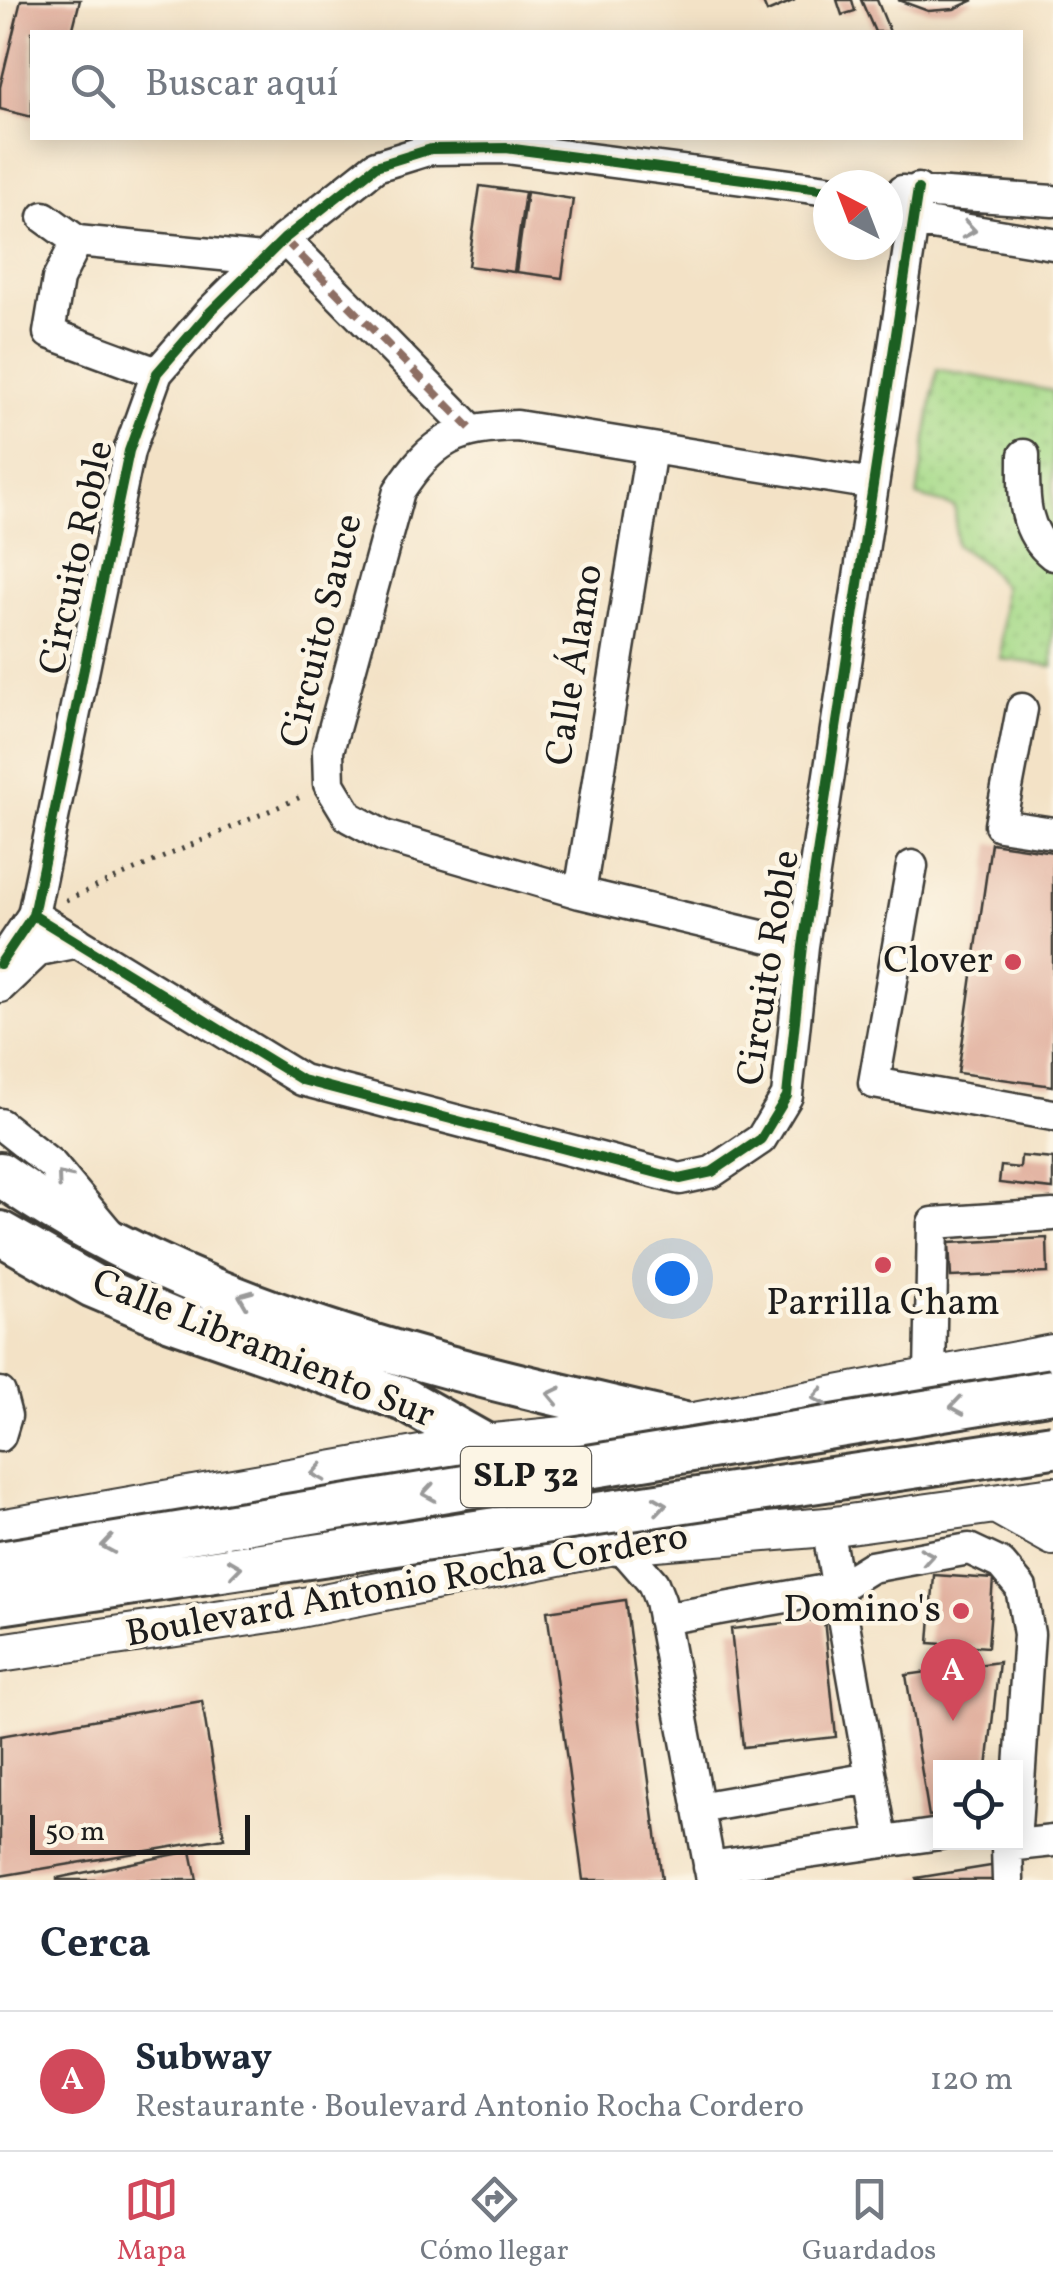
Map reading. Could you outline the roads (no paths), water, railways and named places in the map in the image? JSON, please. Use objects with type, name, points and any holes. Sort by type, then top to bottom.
[{"type":"highway","name":"Calle Libramiento Sur","points":[[0,1174],[116,1242],[267,1307],[452,1371],[684,1424]]},
{"type":"highway","name":"Calle Libramiento Sur","points":[[0,1233],[93,1286],[250,1350],[405,1400],[482,1444],[619,1544]]},
{"type":"highway","name":"SLP 32","points":[[0,1563],[1053,1388]]},
{"type":"highway","name":"SLP 32","points":[[0,1603],[1053,1446]]},
{"type":"main road","points":[[1015,1360],[1053,1329]]},
{"type":"main road","points":[[0,1529],[482,1444],[684,1424],[1053,1354]]},
{"type":"main road","points":[[930,1375],[1017,1374],[1053,1388]]},
{"type":"main road","points":[[947,1511],[1042,1471],[1053,1461]]},
{"type":"main road","name":"Boulevard Antonio Rocha Cordero","points":[[0,1653],[284,1611],[619,1544],[827,1527],[1053,1496]]},
{"type":"main road","points":[[999,1506],[1053,1536]]},
{"type":"street","name":"Circuito Roble","points":[[0,964],[33,914],[129,451],[157,373],[273,249],[376,166],[431,149],[506,148],[813,188]]},
{"type":"street","name":"Circuito Roble","points":[[903,190],[1053,201]]},
{"type":"street","points":[[903,214],[1053,244]]},
{"type":"street","points":[[44,217],[77,241],[273,249],[470,428],[518,426],[873,484]]},
{"type":"street","points":[[77,241],[58,279],[49,334],[157,373]]},
{"type":"street","name":"Circuito Roble","points":[[33,914],[302,1080],[680,1179],[712,1172],[760,1140],[786,1096],[804,946],[873,484],[896,260]]},
{"type":"street","name":"Circuito Sauce","points":[[470,428],[438,446],[414,468],[400,491],[328,752],[329,784],[349,817],[384,836],[580,893],[804,946]]},
{"type":"street","name":"Calle Álamo","points":[[580,893],[651,449]]},
{"type":"street","points":[[1024,455],[1024,507],[1038,544],[1053,555]]},
{"type":"street","points":[[1022,709],[1000,825],[1053,833]]},
{"type":"street","points":[[912,866],[874,1083],[1053,1115]]},
{"type":"street","points":[[0,987],[39,950],[78,942]]},
{"type":"street","points":[[0,1124],[52,1165],[116,1242]]},
{"type":"street","points":[[930,1375],[934,1223],[1053,1215]]},
{"type":"street","points":[[0,1394],[6,1416],[0,1436]]},
{"type":"street","points":[[827,1527],[882,1840]]},
{"type":"street","points":[[619,1544],[653,1584],[664,1620],[710,1874],[882,1840],[933,1835]]},
{"type":"street","points":[[664,1620],[837,1588],[871,1567],[969,1549],[1001,1564],[1021,1588],[1030,1634],[1019,1760]]},
{"type":"street","points":[[698,1808],[870,1778]]},
{"type":"street","points":[[1023,1831],[1053,1823]]},
{"type":"street","points":[[1023,1836],[1053,1841]]},
{"type":"street","points":[[1008,1880],[1011,1850]]},
{"type":"place","name":"Clover","points":[[1013,962]]},
{"type":"place","name":"Parrilla Cham","points":[[883,1265]]},
{"type":"place","name":"Domino's","points":[[961,1611]]},
{"type":"place","name":"Subway","points":[[953,1721]]}]
